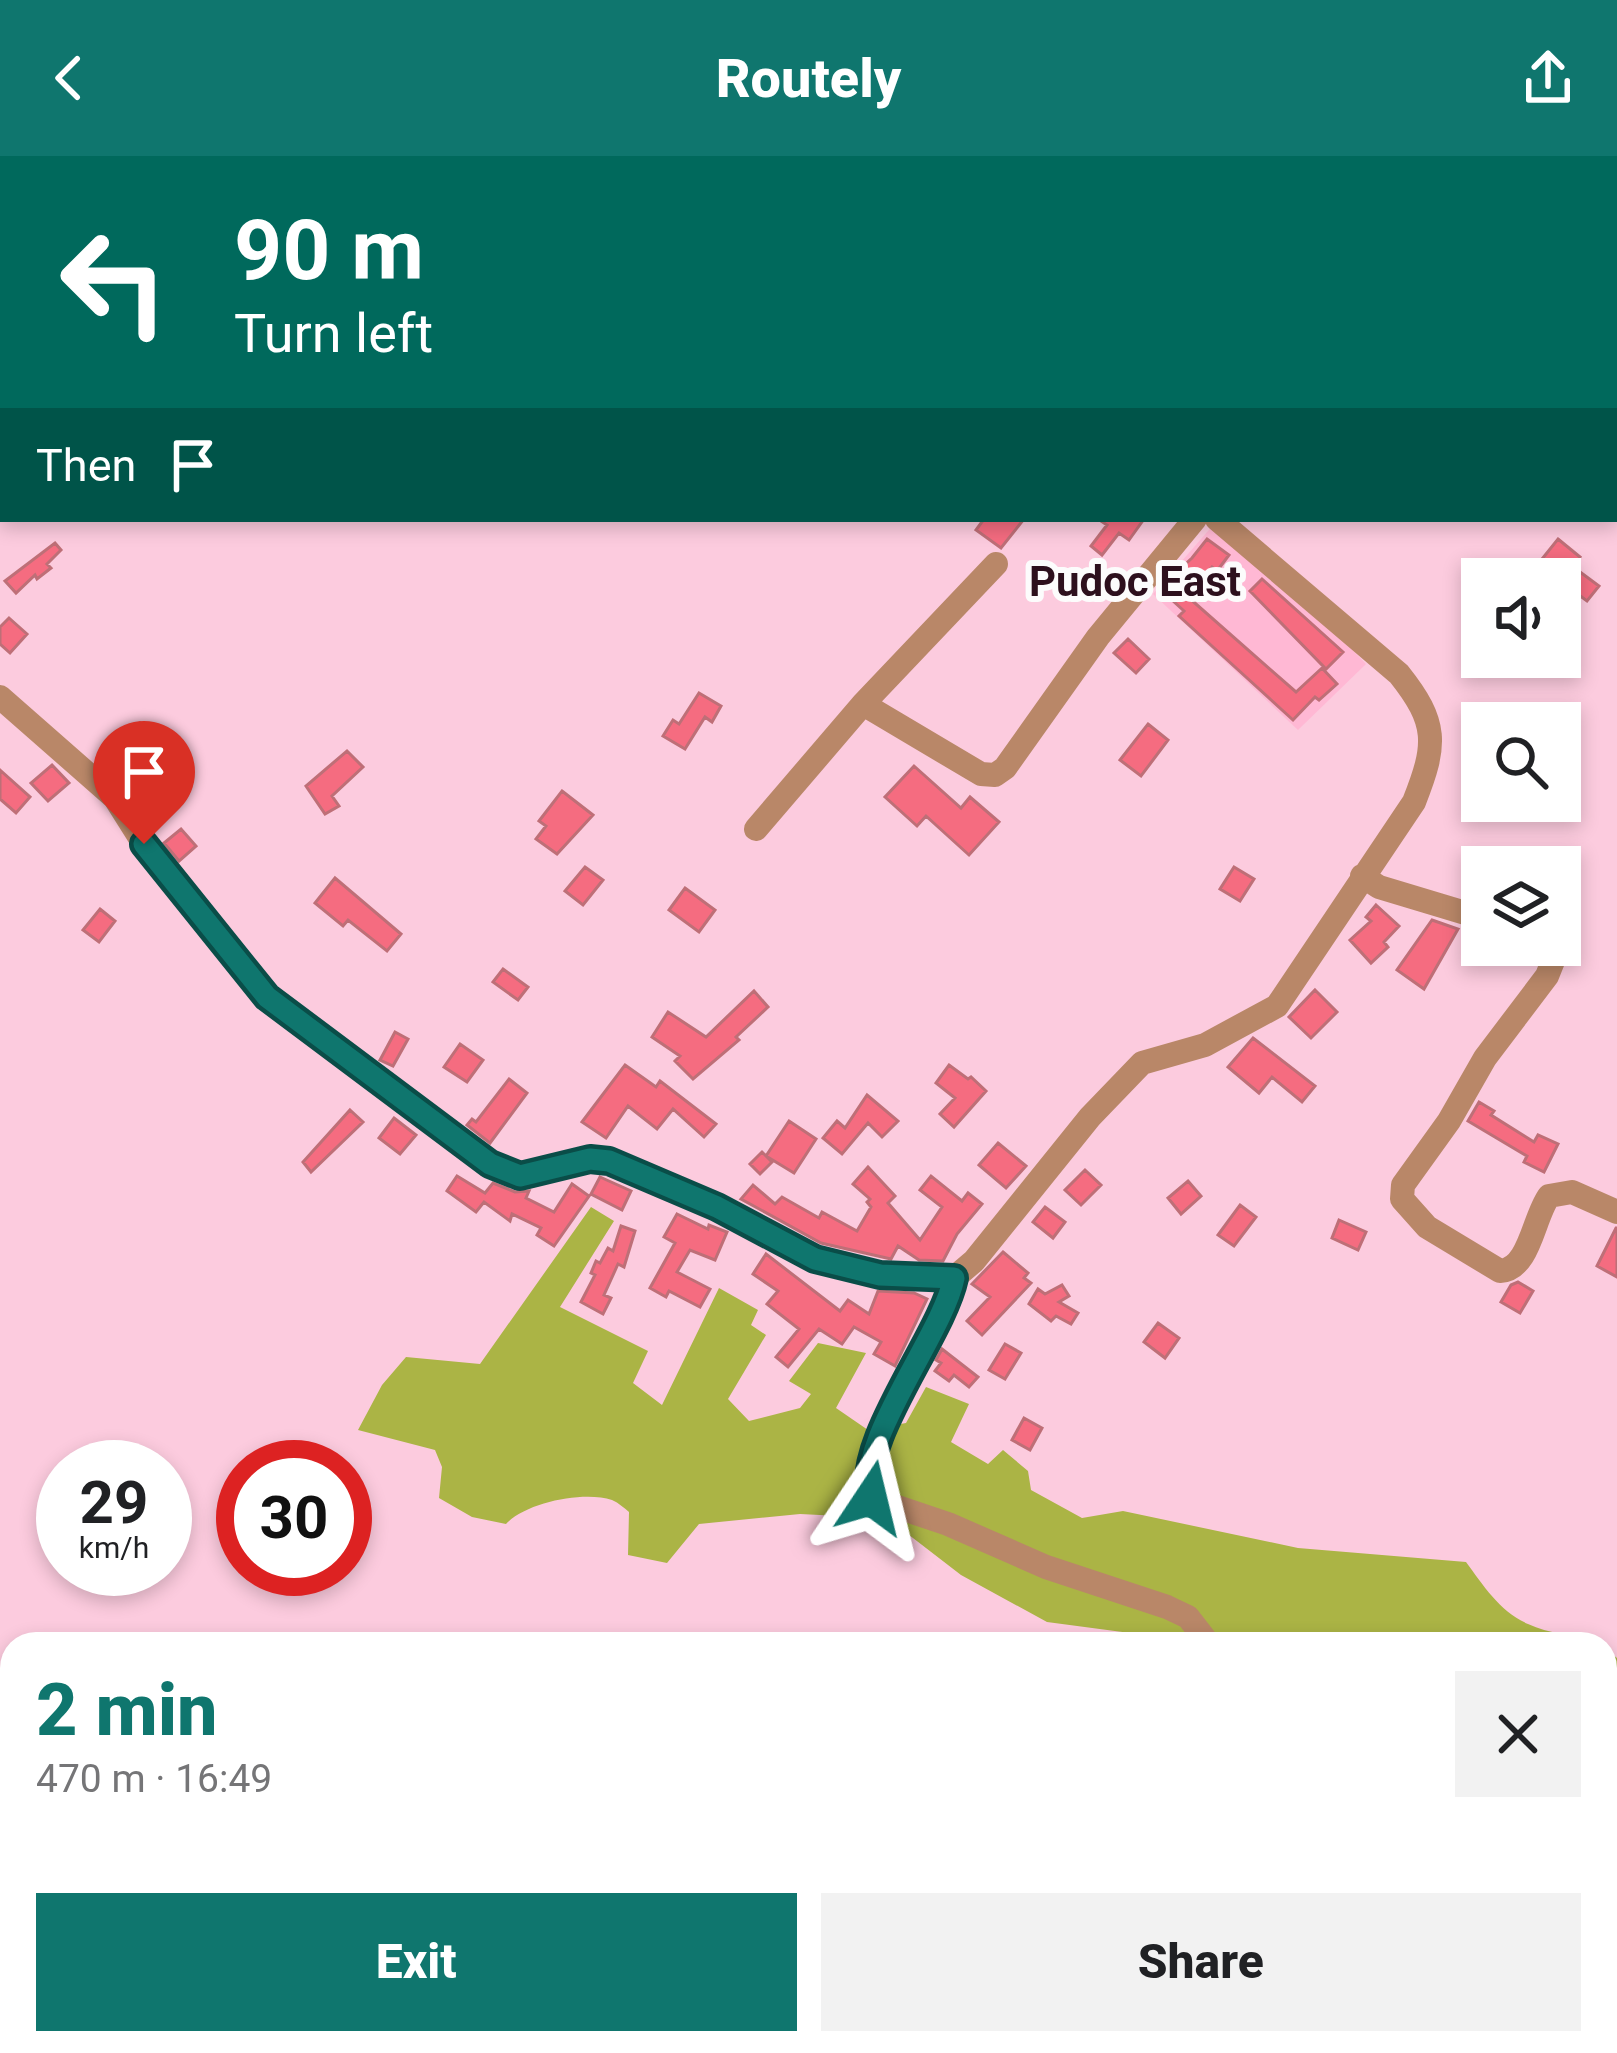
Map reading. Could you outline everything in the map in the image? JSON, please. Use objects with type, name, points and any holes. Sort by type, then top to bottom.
[{"type":"street","points":[[863,704],[981,775],[995,775],[1005,768],[1086,652],[1193,522]]},
{"type":"street","points":[[1200,1632],[1188,1617],[1167,1607],[1046,1567],[948,1524],[871,1498],[867,1481],[899,1389],[950,1296],[954,1278],[974,1261],[1090,1117],[1142,1063],[1205,1045],[1277,1006],[1414,802],[1427,769],[1430,728],[1423,704],[1399,674],[1221,522]]},
{"type":"street","points":[[756,829],[863,704],[996,564]]},
{"type":"street","points":[[0,697],[115,798],[155,860],[267,997],[490,1164],[520,1176],[590,1159],[609,1161],[717,1207],[815,1259],[880,1275],[954,1278]]},
{"type":"street","points":[[1361,877],[1461,912]]},
{"type":"street","points":[[1550,966],[1403,1185],[1402,1199],[1427,1227],[1500,1271],[1519,1264],[1549,1196],[1572,1192],[1617,1212]]},
{"type":"shaded area","points":[[1215,523],[1306,602],[1366,664],[1298,730],[1153,594]]},
{"type":"shaded area","points":[[591,1207],[614,1221],[560,1307],[648,1351],[633,1383],[662,1405],[719,1288],[758,1310],[751,1325],[766,1335],[728,1399],[749,1421],[800,1408],[811,1394],[789,1381],[818,1343],[866,1353],[836,1408],[868,1430],[906,1423],[926,1387],[969,1404],[951,1442],[988,1464],[1003,1450],[1028,1471],[1031,1490],[1082,1518],[1123,1511],[1298,1548],[1466,1562],[1509,1612],[1555,1632],[1122,1632],[1047,1622],[961,1575],[900,1528],[860,1517],[800,1514],[699,1524],[667,1563],[628,1555],[629,1512],[612,1500],[556,1500],[506,1524],[472,1517],[439,1498],[442,1467],[435,1450],[358,1430],[382,1385],[406,1357],[480,1364]]},
{"type":"building","points":[[982,522],[1022,522],[1001,548],[976,530]]},
{"type":"building","points":[[1102,522],[1142,522],[1129,540],[1119,533],[1102,555],[1091,546],[1107,525]]},
{"type":"building","points":[[1207,539],[1229,555],[1217,571],[1212,567],[1188,597],[1296,692],[1322,668],[1337,684],[1319,700],[1315,697],[1293,720],[1179,616],[1184,611],[1159,588]]},
{"type":"building","points":[[1558,539],[1580,557],[1579,558],[1543,558]]},
{"type":"building","points":[[55,543],[61,550],[47,564],[51,568],[37,579],[35,575],[16,593],[5,581]]},
{"type":"building","points":[[1581,573],[1599,586],[1587,601],[1581,596]]},
{"type":"building","points":[[1262,579],[1343,652],[1326,669],[1250,591]]},
{"type":"building","points":[[9,618],[27,634],[10,653],[0,644],[0,627]]},
{"type":"building","points":[[1128,639],[1149,659],[1136,673],[1114,653]]},
{"type":"building","points":[[699,693],[721,706],[712,722],[705,717],[685,749],[663,736],[673,720],[679,724]]},
{"type":"building","points":[[140,723],[155,737],[118,772],[104,758]]},
{"type":"building","points":[[1148,724],[1168,740],[1141,776],[1120,760]]},
{"type":"building","points":[[347,751],[363,767],[332,796],[339,806],[325,814],[306,786]]},
{"type":"building","points":[[52,765],[69,783],[48,801],[31,783]]},
{"type":"building","points":[[914,766],[961,808],[970,797],[999,822],[969,855],[926,816],[917,826],[885,797]]},
{"type":"building","points":[[0,770],[30,797],[16,813],[0,799]]},
{"type":"building","points":[[562,791],[593,815],[557,854],[536,839],[546,826],[539,821]]},
{"type":"building","points":[[181,829],[196,846],[179,861],[164,843]]},
{"type":"building","points":[[585,867],[603,880],[583,905],[565,891]]},
{"type":"building","points":[[1234,867],[1254,879],[1240,901],[1220,889]]},
{"type":"building","points":[[335,878],[401,934],[387,951],[348,920],[343,926],[315,903]]},
{"type":"building","points":[[685,888],[715,910],[699,932],[669,910]]},
{"type":"building","points":[[1376,905],[1399,926],[1384,942],[1388,947],[1371,963],[1350,940],[1371,921],[1366,917]]},
{"type":"building","points":[[100,909],[115,921],[99,942],[83,930]]},
{"type":"building","points":[[1432,920],[1458,929],[1424,989],[1397,970]]},
{"type":"building","points":[[503,969],[528,987],[518,1000],[493,982]]},
{"type":"building","points":[[1315,990],[1337,1012],[1311,1038],[1289,1017]]},
{"type":"building","points":[[754,991],[768,1007],[736,1037],[739,1040],[693,1079],[675,1061],[680,1056],[652,1037],[668,1012],[706,1037]]},
{"type":"building","points":[[395,1032],[408,1039],[393,1066],[380,1060]]},
{"type":"building","points":[[1253,1038],[1315,1086],[1302,1102],[1272,1077],[1259,1093],[1228,1067]]},
{"type":"building","points":[[460,1044],[483,1060],[467,1082],[444,1067]]},
{"type":"building","points":[[625,1065],[656,1087],[660,1081],[716,1124],[704,1137],[673,1109],[657,1129],[628,1106],[606,1138],[582,1122]]},
{"type":"building","points":[[949,1065],[986,1091],[954,1127],[940,1114],[955,1098],[936,1083]]},
{"type":"building","points":[[509,1079],[527,1093],[490,1143],[467,1125],[472,1119],[476,1122]]},
{"type":"building","points":[[867,1095],[898,1121],[882,1137],[868,1123],[842,1154],[823,1138],[837,1121],[845,1128]]},
{"type":"building","points":[[1479,1102],[1534,1142],[1538,1135],[1558,1144],[1544,1172],[1524,1162],[1527,1156],[1468,1121]]},
{"type":"building","points":[[350,1110],[363,1122],[311,1172],[303,1162]]},
{"type":"building","points":[[394,1118],[416,1135],[400,1154],[379,1138]]},
{"type":"building","points":[[789,1121],[816,1139],[794,1173],[766,1156]]},
{"type":"building","points":[[998,1143],[1026,1166],[1006,1188],[979,1165]]},
{"type":"building","points":[[762,1152],[772,1162],[760,1174],[750,1164]]},
{"type":"building","points":[[868,1167],[895,1196],[888,1203],[920,1240],[942,1207],[920,1190],[931,1176],[962,1201],[968,1193],[982,1204],[957,1234],[943,1261],[919,1260],[898,1246],[891,1259],[821,1243],[741,1199],[753,1185],[775,1204],[782,1197],[819,1218],[822,1212],[857,1231],[871,1207],[870,1199],[853,1184]]},
{"type":"building","points":[[1085,1170],[1101,1185],[1081,1205],[1065,1190]]},
{"type":"building","points":[[457,1176],[485,1193],[493,1183],[515,1192],[529,1191],[526,1198],[554,1212],[572,1184],[589,1196],[554,1246],[537,1235],[541,1228],[512,1214],[510,1221],[484,1202],[476,1212],[447,1191]]},
{"type":"building","points":[[600,1177],[631,1191],[622,1210],[591,1194]]},
{"type":"building","points":[[1188,1181],[1201,1196],[1181,1214],[1168,1198]]},
{"type":"building","points":[[1240,1205],[1256,1217],[1234,1246],[1218,1235]]},
{"type":"building","points":[[1045,1207],[1065,1222],[1053,1238],[1033,1222]]},
{"type":"building","points":[[677,1214],[708,1229],[709,1225],[727,1232],[715,1260],[690,1250],[677,1272],[710,1289],[700,1307],[669,1291],[666,1297],[650,1288],[675,1243],[664,1237]]},
{"type":"building","points":[[1339,1220],[1366,1232],[1358,1250],[1332,1238]]},
{"type":"building","points":[[621,1226],[635,1231],[624,1267],[618,1264],[604,1295],[611,1298],[603,1314],[581,1302],[595,1275],[591,1273],[596,1261],[600,1263],[608,1248],[613,1251]]},
{"type":"building","points":[[1617,1228],[1617,1277],[1597,1266]]},
{"type":"building","points":[[1003,1252],[1028,1273],[1024,1278],[1031,1283],[982,1335],[967,1321],[990,1297],[972,1284]]},
{"type":"building","points":[[766,1254],[840,1311],[848,1300],[869,1314],[878,1291],[914,1293],[927,1299],[895,1366],[874,1354],[881,1342],[854,1327],[842,1344],[819,1329],[788,1367],[776,1357],[799,1329],[767,1304],[778,1291],[753,1274]]},
{"type":"building","points":[[1518,1282],[1533,1291],[1520,1313],[1501,1302]]},
{"type":"building","points":[[1062,1285],[1069,1296],[1059,1302],[1078,1313],[1071,1324],[1056,1316],[1051,1321],[1029,1304],[1038,1289],[1045,1294]]},
{"type":"building","points":[[1158,1323],[1179,1338],[1165,1358],[1144,1342]]},
{"type":"building","points":[[1005,1344],[1021,1353],[1005,1379],[989,1370]]},
{"type":"building","points":[[942,1349],[978,1377],[969,1387],[954,1375],[949,1381],[935,1371]]},
{"type":"building","points":[[1024,1418],[1042,1428],[1030,1450],[1012,1440]]},
{"type":"district","name":"Pudoc East","points":[[1135,581]]},
{"type":"route","points":[[144,844],[267,997],[490,1164],[532,1176],[590,1159],[609,1161],[717,1207],[815,1259],[880,1275],[954,1278],[950,1296],[899,1389],[867,1481],[871,1498]]}]
